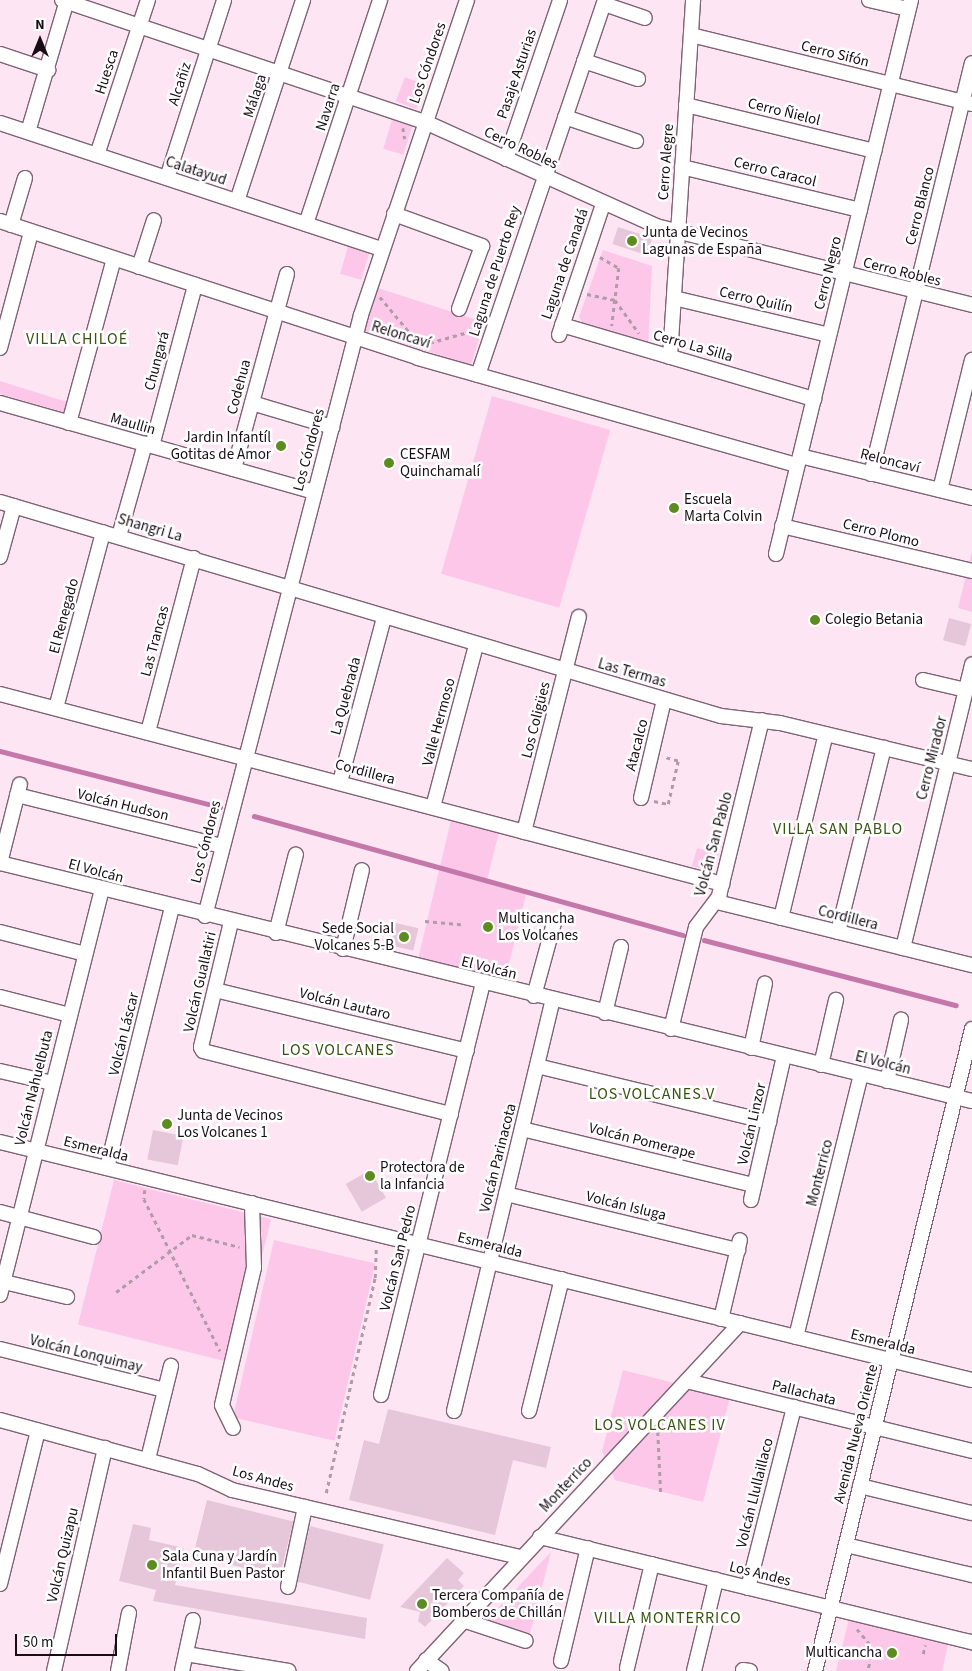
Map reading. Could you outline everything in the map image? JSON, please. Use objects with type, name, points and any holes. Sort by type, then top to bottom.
[{"type":"street","name":"Huesca","points":[[97,155],[148,0]]},
{"type":"street","name":"Alcañiz","points":[[166,178],[224,0]]},
{"type":"street","name":"Málaga","points":[[237,201],[303,0]]},
{"type":"street","name":"Navarra","points":[[306,224],[380,0]]},
{"type":"street","name":"Los Cóndores","points":[[205,916],[244,757],[354,338],[370,284],[467,0]]},
{"type":"street","name":"Pasaje Asturias","points":[[506,159],[560,0]]},
{"type":"street","name":"Cerro Alegre","points":[[670,356],[693,0]]},
{"type":"street","points":[[869,0],[909,5]]},
{"type":"street","name":"Cerro Robles","points":[[65,1],[425,122],[603,204],[678,233],[972,305]]},
{"type":"street","points":[[28,132],[48,70],[65,1]]},
{"type":"street","points":[[605,2],[645,18]]},
{"type":"street","name":"Laguna de Puerto Rey","points":[[478,375],[605,2]]},
{"type":"street","name":"Cerro Negro","points":[[776,554],[909,5]]},
{"type":"street","name":"Cerro Sifón","points":[[691,35],[967,103]]},
{"type":"street","points":[[0,54],[48,70]]},
{"type":"street","points":[[584,61],[638,79]]},
{"type":"street","name":"Cerro Blanco","points":[[871,474],[916,292],[967,103],[972,63]]},
{"type":"street","name":"Cerro Ñielol","points":[[686,105],[874,151]]},
{"type":"street","points":[[565,117],[636,141]]},
{"type":"street","name":"Calatayud","points":[[0,122],[382,249]]},
{"type":"street","name":"Cerro Caracol","points":[[682,167],[860,210]]},
{"type":"street","points":[[5,223],[25,178]]},
{"type":"street","name":"Laguna de Canadá","points":[[560,330],[603,204]]},
{"type":"street","points":[[394,214],[482,246],[459,309]]},
{"type":"street","points":[[138,267],[154,220]]},
{"type":"street","name":"Reloncaví","points":[[5,223],[354,338],[419,352],[478,375],[799,461],[871,474],[972,498]]},
{"type":"street","points":[[0,348],[31,232]]},
{"type":"street","points":[[69,422],[114,259]]},
{"type":"street","name":"Codehua","points":[[234,469],[287,274]]},
{"type":"street","name":"Chungará","points":[[119,536],[148,445],[194,285]]},
{"type":"street","name":"Cerro Quilín","points":[[674,298],[830,335]]},
{"type":"street","name":"Cerro La Silla","points":[[560,330],[610,339],[814,399]]},
{"type":"street","points":[[940,490],[972,360]]},
{"type":"street","name":"Maullin","points":[[0,403],[314,492]]},
{"type":"street","points":[[252,403],[332,427]]},
{"type":"street","points":[[0,557],[7,504]]},
{"type":"street","name":"Shangri La","points":[[7,504],[278,582],[288,590]]},
{"type":"street","name":"Cerro Plomo","points":[[782,526],[972,571]]},
{"type":"street","name":"El Renegado","points":[[56,708],[103,532]]},
{"type":"street","name":"Las Trancas","points":[[148,732],[194,558]]},
{"type":"street","name":"Las Termas","points":[[288,590],[726,717],[762,720],[972,769]]},
{"type":"street","name":"Los Coligües","points":[[524,832],[579,617]]},
{"type":"street","name":"La Quebrada","points":[[340,782],[384,618]]},
{"type":"street","name":"Valle Hermoso","points":[[433,807],[476,645]]},
{"type":"street","name":"Cerro Mirador","points":[[903,948],[972,664]]},
{"type":"street","points":[[923,680],[966,690]]},
{"type":"street","name":"Cordillera","points":[[0,694],[722,884]]},
{"type":"street","name":"Atacalco","points":[[641,798],[664,700]]},
{"type":"street","name":"Volcán San Pablo","points":[[671,1028],[696,927],[717,902],[762,720]]},
{"type":"street","points":[[781,918],[826,734]]},
{"type":"street","points":[[838,932],[884,748]]},
{"type":"street","name":"Volcán Hudson","points":[[0,863],[19,790],[222,846]]},
{"type":"street","points":[[276,933],[296,854]]},
{"type":"street","name":"El Volcán","points":[[0,863],[205,916],[972,1101]]},
{"type":"street","points":[[343,949],[362,870]]},
{"type":"street","name":"Volcán Nahuelbuta","points":[[0,1295],[102,889]]},
{"type":"street","name":"Cordillera","points":[[717,902],[972,966]]},
{"type":"street","name":"Volcán Láscar","points":[[107,1168],[172,907]]},
{"type":"street","name":"Volcán Guallatiri","points":[[231,922],[202,1050],[451,1114]]},
{"type":"street","points":[[534,996],[554,923]]},
{"type":"street","points":[[0,932],[85,954]]},
{"type":"street","points":[[605,1013],[621,947]]},
{"type":"street","name":"Volcán San Pedro","points":[[381,1395],[484,983]]},
{"type":"street","points":[[751,1048],[765,983]]},
{"type":"street","name":"Volcán Lautaro","points":[[215,990],[467,1051]]},
{"type":"street","points":[[0,997],[70,1015]]},
{"type":"street","name":"Volcán Parinacota","points":[[454,1411],[553,1000]]},
{"type":"street","points":[[820,1065],[836,1000]]},
{"type":"street","points":[[886,1081],[901,1020]]},
{"type":"street","name":"Avenida Nueva Oriente","points":[[815,1671],[972,1029]]},
{"type":"street","name":"Volcán Linzor","points":[[751,1200],[784,1056]]},
{"type":"street","points":[[537,1066],[769,1122]]},
{"type":"street","points":[[0,1071],[52,1083]]},
{"type":"street","name":"Monterrico","points":[[796,1337],[861,1075]]},
{"type":"street","name":"Volcán Pomerape","points":[[522,1129],[754,1185]]},
{"type":"street","name":"Esmeralda","points":[[0,1142],[972,1380]]},
{"type":"street","name":"Volcán Isluga","points":[[506,1194],[739,1245],[721,1319]]},
{"type":"street","points":[[233,1428],[222,1405],[254,1268],[252,1204]]},
{"type":"street","points":[[0,1212],[94,1237]]},
{"type":"street","points":[[529,1411],[562,1280]]},
{"type":"street","points":[[2,1281],[67,1297]]},
{"type":"street","name":"Monterrico","points":[[416,1671],[740,1324]]},
{"type":"street","name":"Volcán Lonquimay","points":[[0,1349],[165,1390]]},
{"type":"street","points":[[148,1459],[171,1366]]},
{"type":"street","name":"Pallachata","points":[[687,1381],[972,1450]]},
{"type":"street","name":"Volcán Llullaillaco","points":[[748,1588],[794,1407]]},
{"type":"street","name":"Los Andes","points":[[0,1420],[148,1459],[207,1477],[232,1490],[521,1557]]},
{"type":"street","points":[[0,1584],[38,1431]]},
{"type":"street","name":"Volcán Quizapu","points":[[54,1671],[105,1448]]},
{"type":"street","points":[[860,1486],[972,1513]]},
{"type":"street","points":[[288,1587],[305,1507]]},
{"type":"street","name":"Los Andes","points":[[540,1537],[972,1642]]},
{"type":"street","points":[[846,1545],[972,1575]]},
{"type":"street","points":[[561,1661],[588,1548]]},
{"type":"street","points":[[627,1668],[652,1564]]},
{"type":"street","points":[[694,1671],[716,1580]]},
{"type":"street","points":[[118,1671],[129,1613]]},
{"type":"street","points":[[182,1671],[193,1620]]},
{"type":"street","points":[[463,1620],[526,1641]]},
{"type":"street","points":[[186,1654],[289,1671]]},
{"type":"street","points":[[426,1660],[442,1671]]},
{"type":"path","points":[[588,250],[619,268],[610,339]]},
{"type":"path","points":[[370,284],[419,352],[495,324]]},
{"type":"path","points":[[574,290],[615,300],[647,350]]},
{"type":"path","points":[[641,798],[668,804],[678,761],[651,754]]},
{"type":"path","points":[[425,920],[461,924]]},
{"type":"path","points":[[146,1178],[144,1199],[230,1373]]},
{"type":"path","points":[[326,1493],[375,1278],[376,1234]]},
{"type":"path","points":[[116,1292],[192,1235],[253,1250]]},
{"type":"path","points":[[656,1413],[661,1496]]},
{"type":"path","points":[[852,1623],[873,1648],[868,1671]]},
{"type":"shaded area","points":[[405,77],[426,85],[416,109],[396,101]]},
{"type":"shaded area","points":[[392,120],[412,126],[403,155],[383,149]]},
{"type":"shaded area","points":[[349,243],[370,249],[361,280],[340,274]]},
{"type":"shaded area","points":[[603,250],[652,266],[648,347],[582,323],[579,317]]},
{"type":"shaded area","points":[[378,288],[485,323],[471,365],[364,331]]},
{"type":"shaded area","points":[[0,381],[67,402],[64,412],[0,394]]},
{"type":"shaded area","points":[[492,396],[610,430],[559,608],[441,574]]},
{"type":"shaded area","points":[[972,551],[972,612],[958,608]]},
{"type":"shaded area","points":[[451,820],[499,832],[487,880],[527,890],[505,980],[418,959]]},
{"type":"shaded area","points":[[697,848],[719,854],[715,866],[704,869],[692,866]]},
{"type":"shaded area","points":[[114,1180],[271,1219],[235,1364],[78,1325]]},
{"type":"shaded area","points":[[274,1240],[375,1263],[334,1441],[233,1417]]},
{"type":"shaded area","points":[[623,1370],[730,1397],[703,1502],[615,1480],[602,1451]]},
{"type":"shaded area","points":[[551,1552],[529,1637],[482,1625]]},
{"type":"shaded area","points":[[849,1619],[948,1645],[942,1671],[836,1671]]},
{"type":"building","name":"Junta de Vecinos Lagunas de España","points":[[618,227],[652,238],[647,255],[612,244]]},
{"type":"building","points":[[949,618],[971,624],[965,646],[943,640]]},
{"type":"building","name":"Sede Social Volcanes 5-B","points":[[396,923],[418,928],[413,951],[391,945]]},
{"type":"building","points":[[153,1130],[183,1136],[178,1165],[147,1159]]},
{"type":"building","points":[[370,1170],[386,1198],[362,1212],[346,1184]]},
{"type":"building","points":[[388,1409],[551,1447],[546,1468],[513,1460],[495,1535],[349,1500],[364,1440],[379,1444]]},
{"type":"building","points":[[207,1500],[293,1522],[280,1577],[193,1555]]},
{"type":"building","points":[[133,1524],[151,1528],[149,1540],[184,1548],[175,1585],[367,1618],[365,1639],[153,1601],[156,1590],[119,1581]]},
{"type":"building","points":[[310,1526],[384,1544],[370,1600],[296,1581]]},
{"type":"building","points":[[447,1558],[464,1573],[458,1580],[464,1586],[425,1627],[418,1621],[420,1612],[400,1607]]},
{"type":"waterway","points":[[0,751],[220,807]]},
{"type":"waterway","points":[[254,816],[683,935]]},
{"type":"waterway","points":[[704,940],[956,1005]]},
{"type":"place","name":"Junta de Vecinos Lagunas de España","points":[[632,241]]},
{"type":"place","name":"Jardin Infantíl Gotitas de Amor","points":[[281,446]]},
{"type":"place","name":"CESFAM Quinchamalí","points":[[389,463]]},
{"type":"place","name":"Escuela Marta Colvin","points":[[674,508]]},
{"type":"place","name":"Colegio Betania","points":[[815,620]]},
{"type":"place","name":"Multicancha Los Volcanes","points":[[488,927]]},
{"type":"place","name":"Sede Social Volcanes 5-B","points":[[404,937]]},
{"type":"place","name":"Junta de Vecinos Los Volcanes 1","points":[[167,1124]]},
{"type":"place","name":"Protectora de la Infancia","points":[[370,1176]]},
{"type":"place","name":"Sala Cuna y Jardín Infantil Buen Pastor","points":[[152,1565]]},
{"type":"place","name":"Tercera Compañía de Bomberos de Chillán","points":[[422,1604]]},
{"type":"place","name":"Multicancha","points":[[892,1653]]},
{"type":"district","name":"VILLA CHILOÉ","points":[[77,339]]},
{"type":"district","name":"VILLA SAN PABLO","points":[[838,829]]},
{"type":"district","name":"LOS VOLCANES","points":[[338,1050]]},
{"type":"district","name":"LOS VOLCANES V","points":[[652,1094]]},
{"type":"district","name":"LOS VOLCANES IV","points":[[660,1425]]},
{"type":"district","name":"VILLA MONTERRICO","points":[[668,1618]]}]
